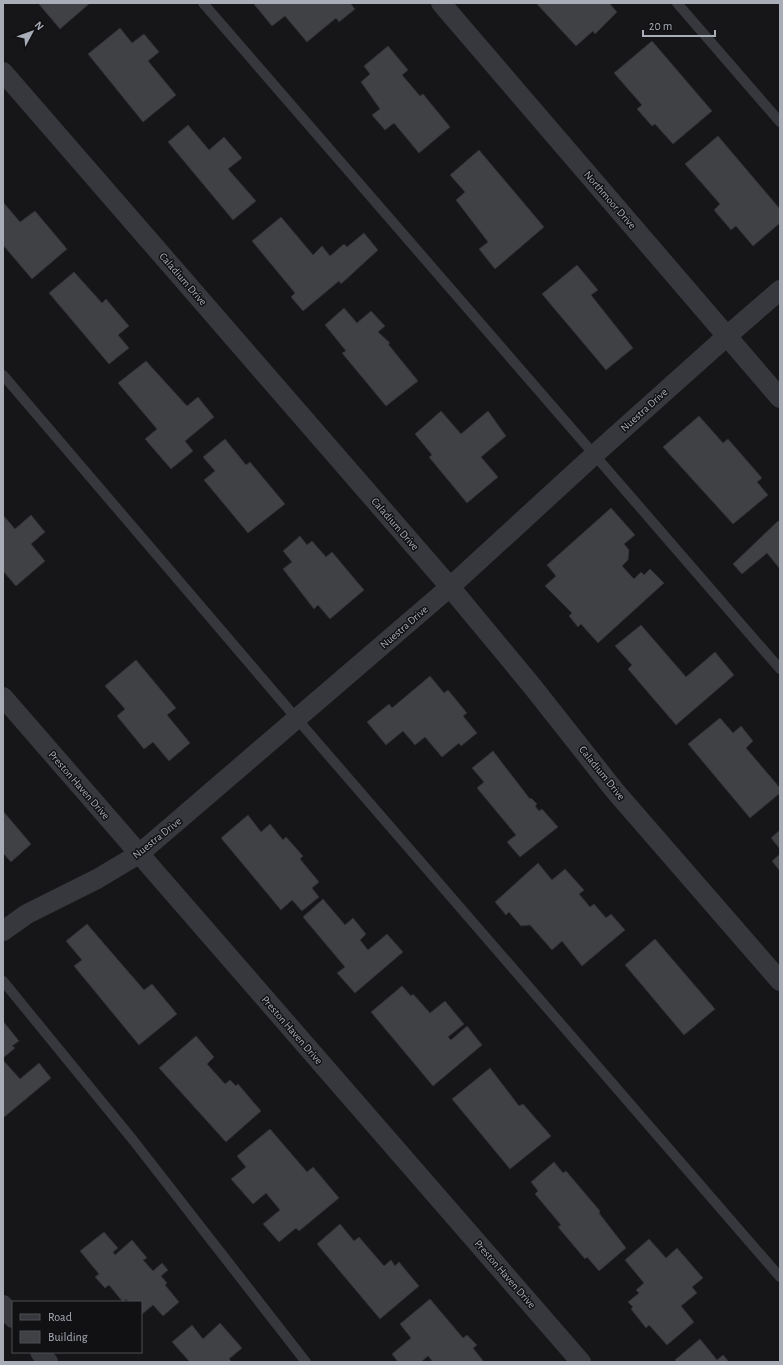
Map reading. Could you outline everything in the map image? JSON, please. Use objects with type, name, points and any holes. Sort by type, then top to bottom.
[{"type":"street","name":"Northmoor Drive","points":[[441,3],[780,398]]},
{"type":"street","name":"Caladium Drive","points":[[3,72],[450,587],[532,686],[615,791],[780,981]]},
{"type":"street","name":"Nuestra Drive","points":[[3,932],[27,914],[97,879],[139,854],[450,587],[726,336],[780,290]]},
{"type":"street","name":"Preston Haven Drive","points":[[3,697],[581,1362]]},
{"type":"street","points":[[3,1305],[12,1317]]},
{"type":"street","points":[[41,1353],[48,1362]]},
{"type":"lane","points":[[203,3],[780,669]]},
{"type":"lane","points":[[677,3],[780,122]]},
{"type":"lane","points":[[3,375],[297,719],[780,1277]]},
{"type":"lane","points":[[3,981],[133,1140],[306,1362]]},
{"type":"building","points":[[38,3],[90,3],[60,29]]},
{"type":"building","points":[[253,3],[350,3],[355,9],[339,22],[336,18],[307,42],[285,16],[272,26]]},
{"type":"building","points":[[536,3],[609,3],[617,12],[595,34],[593,31],[576,46]]},
{"type":"building","points":[[120,28],[132,43],[144,34],[159,52],[148,61],[176,95],[143,122],[88,54]]},
{"type":"building","points":[[652,41],[712,111],[673,144],[655,124],[652,126],[637,109],[642,105],[614,73]]},
{"type":"building","points":[[388,46],[408,70],[402,75],[420,96],[423,94],[450,127],[419,153],[394,123],[385,130],[372,115],[380,109],[361,82],[370,74],[364,66]]},
{"type":"building","points":[[188,125],[209,150],[224,137],[242,158],[228,169],[256,201],[233,220],[168,142]]},
{"type":"building","points":[[718,136],[780,209],[780,223],[753,246],[736,226],[731,230],[714,210],[720,204],[685,164]]},
{"type":"building","points":[[479,150],[544,227],[495,269],[479,249],[488,242],[456,200],[465,192],[450,175]]},
{"type":"building","points":[[3,202],[20,222],[35,211],[67,249],[32,279],[3,245]]},
{"type":"building","points":[[281,217],[313,255],[322,246],[330,256],[344,244],[347,247],[364,233],[378,250],[341,284],[339,281],[303,311],[291,297],[295,293],[252,241]]},
{"type":"building","points":[[577,265],[598,290],[591,295],[633,348],[606,370],[542,294]]},
{"type":"building","points":[[74,272],[102,303],[106,299],[129,326],[118,335],[129,348],[109,364],[49,293]]},
{"type":"building","points":[[344,308],[357,323],[371,311],[385,326],[378,332],[390,343],[388,344],[418,381],[386,406],[342,353],[346,351],[325,325]]},
{"type":"building","points":[[146,361],[187,406],[198,397],[214,417],[185,441],[193,451],[171,469],[145,439],[157,429],[118,383]]},
{"type":"building","points":[[441,411],[461,434],[488,411],[506,436],[481,457],[498,477],[467,503],[429,457],[432,455],[415,434]]},
{"type":"building","points":[[699,416],[723,443],[728,439],[762,478],[757,482],[768,495],[733,524],[663,447]]},
{"type":"building","points":[[225,439],[246,465],[250,462],[285,504],[248,533],[204,480],[215,471],[203,457]]},
{"type":"building","points":[[611,508],[635,535],[624,544],[629,550],[628,560],[622,566],[634,579],[641,572],[644,575],[650,569],[664,583],[598,643],[581,624],[578,627],[569,616],[572,613],[545,586],[556,576],[547,565]]},
{"type":"building","points":[[3,515],[15,529],[31,515],[45,532],[31,544],[45,561],[16,586],[3,571]]},
{"type":"building","points":[[778,521],[780,523],[780,569],[767,553],[742,574],[733,564]]},
{"type":"building","points":[[300,536],[307,545],[312,541],[326,557],[332,552],[364,590],[330,619],[318,605],[314,609],[283,569],[292,562],[283,551]]},
{"type":"building","points":[[641,625],[686,677],[715,652],[734,675],[676,725],[628,669],[632,665],[615,646]]},
{"type":"building","points":[[136,660],[176,708],[167,715],[190,743],[169,761],[153,742],[144,749],[117,716],[125,709],[105,686]]},
{"type":"building","points":[[430,676],[444,693],[448,690],[467,713],[463,716],[477,733],[461,746],[459,743],[442,757],[425,737],[415,745],[403,731],[386,745],[367,722],[389,704],[392,708]]},
{"type":"building","points":[[720,718],[733,733],[741,726],[753,741],[746,748],[780,788],[780,793],[750,818],[688,744]]},
{"type":"building","points":[[493,751],[530,799],[531,798],[537,804],[535,806],[539,811],[542,809],[558,827],[520,857],[507,842],[516,835],[477,788],[484,782],[472,768]]},
{"type":"building","points":[[3,811],[31,844],[11,862],[3,853]]},
{"type":"building","points":[[248,815],[261,832],[270,824],[283,840],[286,837],[303,856],[300,859],[319,882],[312,888],[319,897],[302,911],[292,900],[281,910],[221,838]]},
{"type":"building","points":[[780,830],[780,849],[771,838]]},
{"type":"building","points":[[780,854],[780,871],[772,861]]},
{"type":"building","points":[[538,863],[552,880],[565,869],[584,890],[579,894],[590,907],[594,904],[606,918],[611,914],[625,930],[582,966],[562,941],[552,950],[530,925],[521,926],[509,912],[506,915],[495,902]]},
{"type":"building","points":[[323,899],[345,925],[353,918],[366,934],[360,940],[368,950],[387,934],[403,952],[355,993],[337,973],[345,967],[303,917]]},
{"type":"building","points":[[87,924],[144,990],[152,984],[177,1014],[139,1045],[74,966],[82,960],[66,941]]},
{"type":"building","points":[[655,939],[715,1009],[684,1035],[625,965]]},
{"type":"building","points":[[402,986],[411,996],[413,994],[430,1013],[445,1001],[464,1024],[448,1037],[451,1040],[467,1026],[482,1045],[433,1086],[371,1012]]},
{"type":"building","points":[[3,1021],[19,1041],[12,1046],[15,1048],[3,1058]]},
{"type":"building","points":[[196,1036],[214,1057],[207,1064],[225,1084],[230,1080],[236,1086],[238,1084],[261,1111],[226,1142],[159,1068]]},
{"type":"building","points":[[3,1060],[20,1079],[39,1063],[51,1078],[3,1118]]},
{"type":"building","points":[[490,1068],[519,1106],[523,1104],[551,1136],[510,1169],[452,1099]]},
{"type":"building","points":[[270,1129],[307,1172],[313,1167],[339,1198],[299,1231],[296,1228],[279,1242],[263,1224],[280,1210],[266,1193],[253,1204],[231,1179],[246,1167],[237,1156]]},
{"type":"building","points":[[554,1162],[563,1173],[566,1171],[600,1211],[599,1213],[626,1248],[599,1271],[587,1257],[585,1259],[558,1227],[561,1225],[535,1194],[538,1191],[531,1182]]},
{"type":"building","points":[[340,1224],[354,1241],[359,1237],[384,1266],[391,1260],[395,1266],[399,1262],[419,1286],[380,1319],[317,1244]]},
{"type":"building","points":[[104,1232],[118,1248],[113,1252],[115,1255],[132,1240],[147,1258],[143,1260],[153,1271],[162,1263],[168,1270],[161,1276],[167,1283],[165,1285],[179,1302],[163,1316],[153,1305],[142,1314],[142,1301],[128,1301],[126,1299],[122,1301],[109,1285],[105,1288],[95,1277],[99,1274],[80,1251]]},
{"type":"building","points":[[649,1239],[666,1258],[677,1248],[703,1278],[692,1287],[697,1293],[681,1306],[694,1322],[667,1345],[649,1325],[646,1328],[631,1309],[633,1307],[628,1302],[639,1293],[636,1290],[644,1283],[625,1260]]},
{"type":"building","points":[[430,1299],[463,1338],[467,1335],[477,1345],[473,1348],[484,1362],[433,1362],[428,1356],[421,1362],[398,1362],[392,1354],[411,1338],[400,1324]]},
{"type":"building","points":[[220,1323],[242,1348],[229,1359],[232,1362],[188,1362],[189,1361],[172,1342],[192,1325],[203,1339]]},
{"type":"building","points":[[700,1339],[717,1360],[723,1355],[729,1362],[677,1362],[675,1360]]}]
